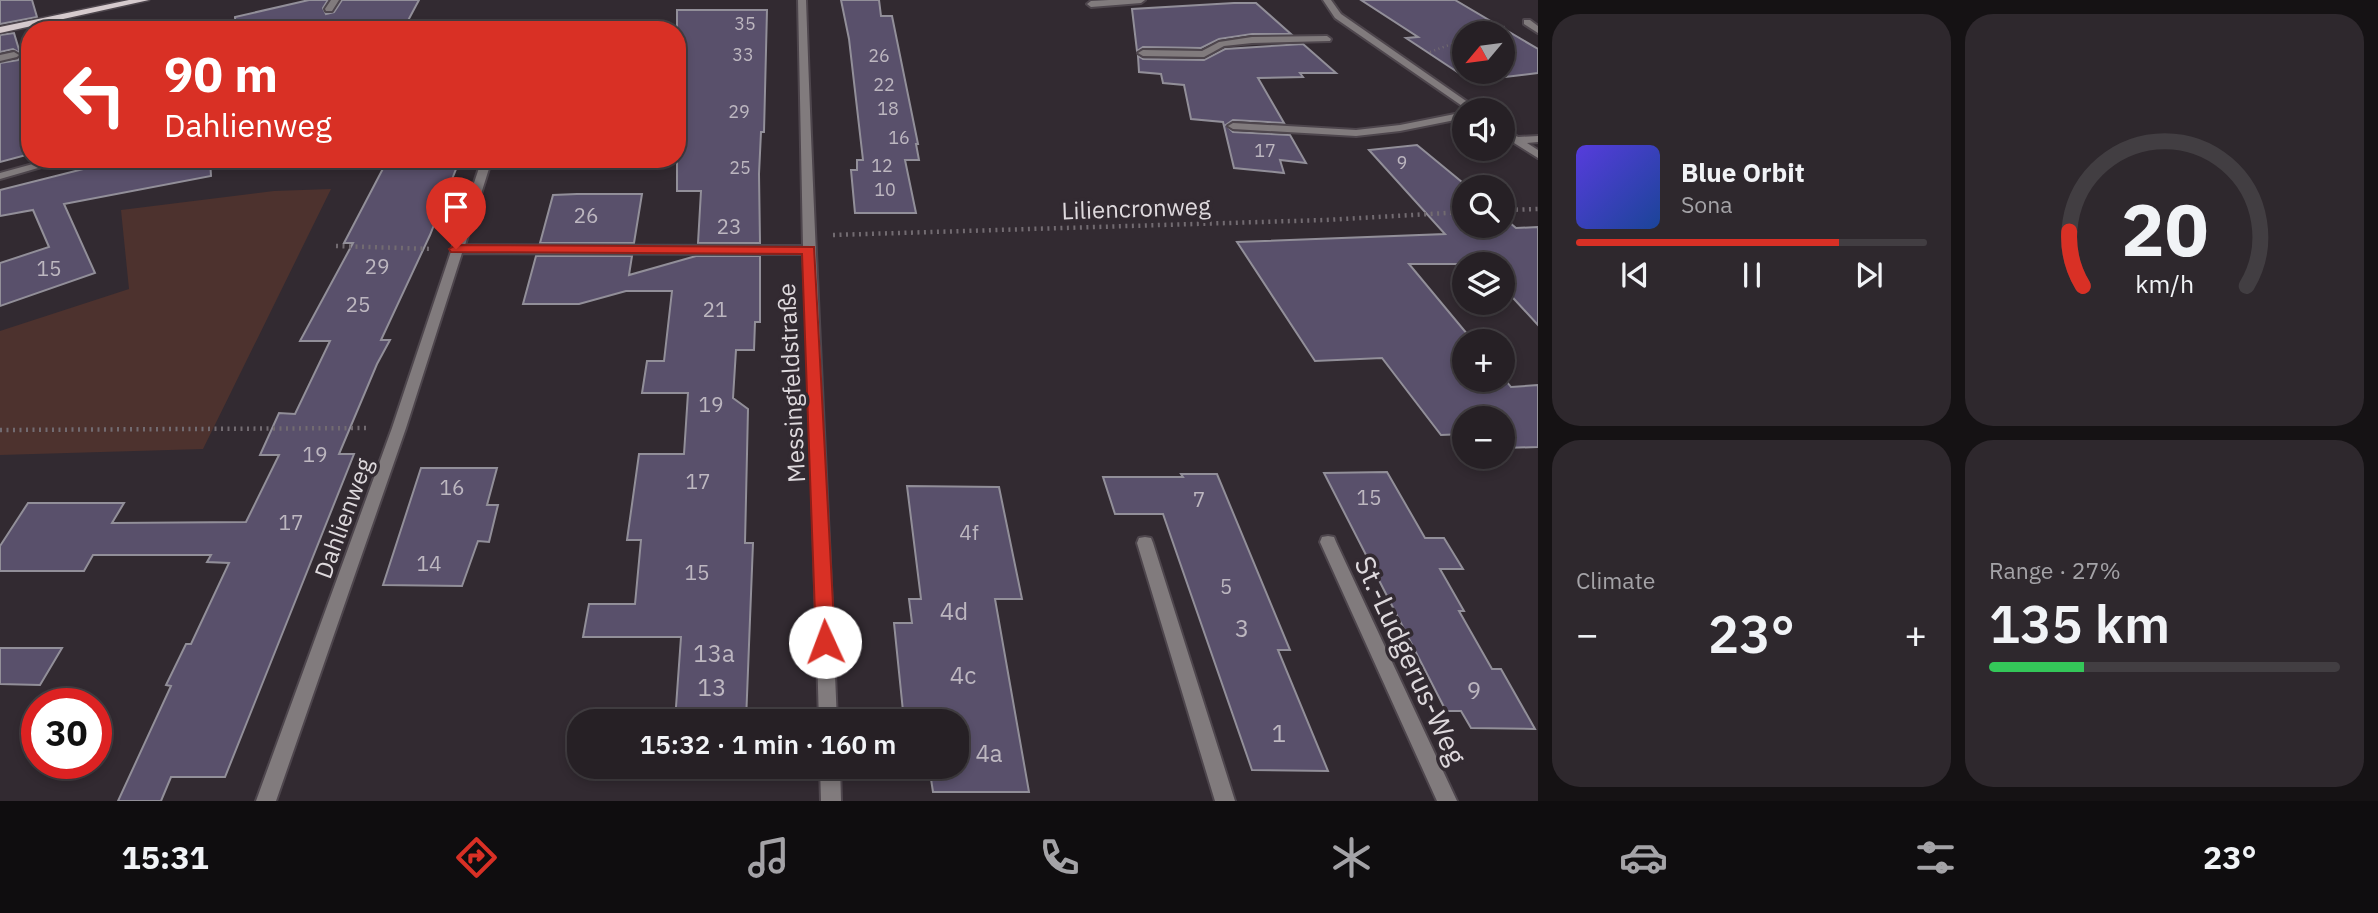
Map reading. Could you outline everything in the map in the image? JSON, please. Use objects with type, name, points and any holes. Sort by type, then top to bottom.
[{"type":"main road","points":[[43,21],[144,0]]},
{"type":"main road","points":[[0,30],[21,26]]},
{"type":"street","points":[[329,9],[335,0]]},
{"type":"street","name":"Messingfeldstraße","points":[[802,0],[808,235],[828,709]]},
{"type":"street","points":[[1091,4],[1141,0]]},
{"type":"street","points":[[1327,0],[1338,16],[1457,98]]},
{"type":"street","points":[[1527,22],[1538,30]]},
{"type":"street","points":[[1143,53],[1203,54],[1222,44],[1252,40],[1327,39]]},
{"type":"street","points":[[0,58],[14,55]]},
{"type":"street","points":[[1233,126],[1356,133],[1452,118]]},
{"type":"street","points":[[1517,140],[1538,139]]},
{"type":"street","points":[[1517,140],[1538,155]]},
{"type":"street","points":[[0,176],[31,168]]},
{"type":"street","name":"Dahlienweg","points":[[266,801],[399,428],[484,168]]},
{"type":"street","points":[[456,249],[809,250]]},
{"type":"street","name":"St.-Ludgerus-Weg","points":[[1328,542],[1447,801]]},
{"type":"street","points":[[1145,543],[1225,801]]},
{"type":"street","points":[[830,779],[831,801]]},
{"type":"path","points":[[1515,210],[1538,209]]},
{"type":"path","name":"Liliencronweg","points":[[808,235],[1326,220],[1452,213]]},
{"type":"path","points":[[336,246],[456,249]]},
{"type":"path","points":[[0,430],[399,428]]},
{"type":"shaded area","points":[[331,189],[203,449],[0,455],[0,331],[129,289],[121,210],[274,191]]},
{"type":"building","points":[[0,0],[32,0],[37,17],[0,24]]},
{"type":"building","points":[[309,0],[328,0],[323,8],[326,14],[334,12],[342,0],[419,0],[408,21],[235,21],[235,17]]},
{"type":"building","points":[[841,0],[879,0],[881,16],[892,16],[918,144],[919,160],[905,160],[916,213],[855,213],[851,170],[857,170],[857,160],[863,160],[849,39]]},
{"type":"building","points":[[1361,0],[1455,0],[1491,21],[1452,21],[1452,68],[1406,38],[1418,37]]},
{"type":"building","points":[[1256,3],[1291,34],[1252,34],[1219,39],[1201,48],[1143,47],[1137,51],[1132,9]]},
{"type":"building","points":[[677,10],[767,10],[764,132],[761,132],[759,174],[760,243],[698,243],[701,191],[677,191],[677,168],[686,168],[686,21],[677,21]]},
{"type":"building","points":[[14,33],[20,53],[13,49],[0,52],[0,35]]},
{"type":"building","points":[[1516,36],[1538,49],[1538,73],[1516,76]]},
{"type":"building","points":[[1303,44],[1336,73],[1300,73],[1303,77],[1258,78],[1284,123],[1233,120],[1226,125],[1233,132],[1290,135],[1306,163],[1280,160],[1284,173],[1234,168],[1223,122],[1191,119],[1184,85],[1163,83],[1161,74],[1139,72],[1138,56],[1143,59],[1204,60],[1225,49]]},
{"type":"building","points":[[21,56],[21,156],[0,162],[0,63],[18,60]]},
{"type":"building","points":[[1417,145],[1453,175],[1452,238],[1515,238],[1515,227],[1538,227],[1538,325],[1515,300],[1515,252],[1452,252],[1452,264],[1409,264],[1463,329],[1452,329],[1452,392],[1515,392],[1515,387],[1538,385],[1538,447],[1515,448],[1515,406],[1452,406],[1452,435],[1441,435],[1382,358],[1315,361],[1237,242],[1445,234],[1369,150]]},
{"type":"building","points":[[87,168],[211,168],[211,176],[64,204],[95,273],[0,306],[0,263],[49,247],[33,210],[0,216],[0,190]]},
{"type":"building","points":[[383,168],[456,168],[430,235],[381,340],[390,340],[339,454],[354,454],[225,777],[171,777],[161,801],[118,801],[171,686],[166,685],[186,644],[191,644],[229,563],[207,562],[211,555],[93,555],[84,571],[0,571],[0,546],[28,503],[124,503],[112,523],[246,522],[279,455],[260,455],[279,413],[295,414],[330,341],[300,341],[353,243],[344,243]]},
{"type":"building","points":[[642,194],[634,243],[540,243],[553,195]]},
{"type":"building","points":[[536,256],[632,256],[629,275],[696,256],[760,256],[760,322],[755,322],[754,350],[736,350],[733,398],[748,409],[745,543],[753,543],[746,709],[676,709],[681,637],[583,637],[589,604],[635,604],[641,540],[627,540],[639,454],[684,454],[688,393],[642,393],[647,361],[664,361],[672,291],[626,291],[579,304],[523,304]]},
{"type":"building","points":[[421,468],[497,468],[487,505],[498,505],[489,542],[478,541],[462,586],[383,585]]},
{"type":"building","points":[[1387,472],[1425,538],[1444,538],[1463,569],[1440,569],[1464,611],[1459,611],[1492,669],[1501,669],[1535,729],[1471,728],[1461,711],[1446,711],[1324,473]]},
{"type":"building","points":[[1181,474],[1217,474],[1290,650],[1278,650],[1328,771],[1252,770],[1163,514],[1115,514],[1103,477],[1183,477]]},
{"type":"building","points":[[907,486],[999,487],[1022,599],[995,599],[1029,792],[933,792],[931,779],[969,779],[969,709],[903,709],[894,623],[912,623],[909,599],[921,599]]},
{"type":"building","points":[[0,648],[62,648],[40,685],[0,684]]},
{"type":"route","points":[[456,249],[809,250],[825,642]]}]
